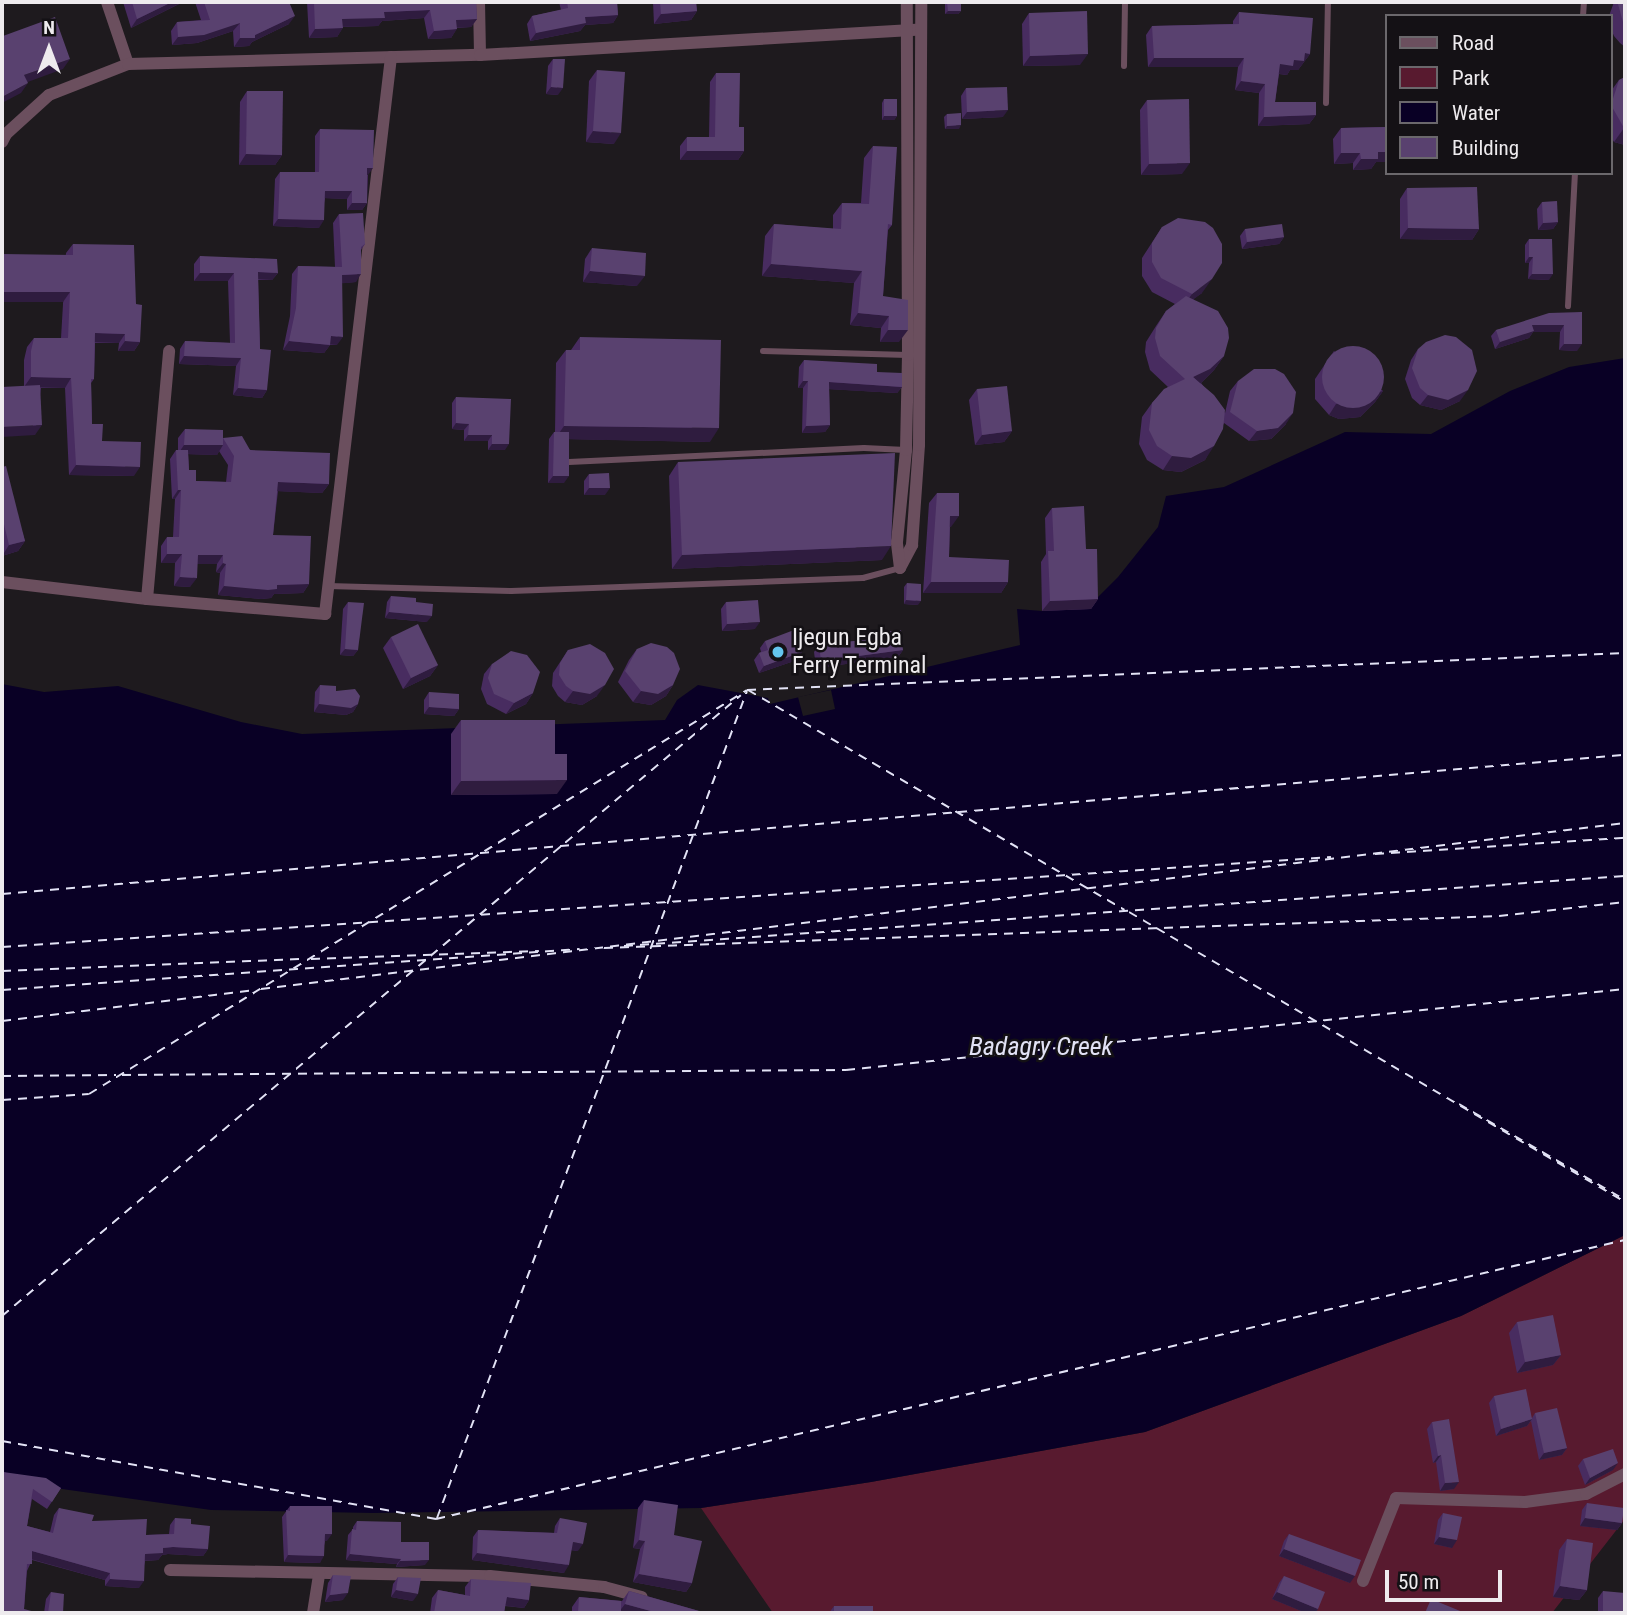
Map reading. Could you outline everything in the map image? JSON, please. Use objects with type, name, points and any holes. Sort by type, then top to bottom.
[{"type":"street","points":[[107,2],[128,64]]},
{"type":"street","points":[[480,2],[480,55]]},
{"type":"street","points":[[900,568],[912,545],[919,445],[914,30],[907,2]]},
{"type":"street","points":[[900,568],[897,542],[906,450],[914,30],[921,2]]},
{"type":"street","points":[[2,142],[6,134],[49,95],[128,64],[480,55],[914,30]]},
{"type":"street","points":[[2,582],[147,599],[326,614],[391,57]]},
{"type":"street","points":[[147,599],[169,351]]},
{"type":"street","points":[[1363,1581],[1396,1498],[1525,1502],[1586,1493],[1625,1474]]},
{"type":"street","points":[[170,1570],[480,1575],[546,1579],[604,1587],[650,1600]]},
{"type":"street","points":[[313,1613],[320,1574]]},
{"type":"lane","points":[[1124,66],[1125,2]]},
{"type":"lane","points":[[1326,103],[1328,2]]},
{"type":"lane","points":[[1568,306],[1575,175]]},
{"type":"lane","points":[[763,351],[908,355]]},
{"type":"lane","points":[[569,462],[864,448],[906,450]]},
{"type":"lane","points":[[328,586],[511,591],[863,579],[900,568]]},
{"type":"green space","points":[[1625,1235],[1625,1519],[1552,1613],[773,1613],[701,1508],[871,1482],[1145,1432],[1461,1316]]},
{"type":"water","name":"Badagry Creek","points":[[1625,358],[1625,1235],[1461,1316],[1145,1432],[871,1482],[701,1508],[373,1513],[211,1510],[55,1488],[2,1488],[2,684],[44,692],[118,686],[241,722],[302,734],[665,720],[677,700],[698,685],[768,698],[770,704],[1020,645],[1017,609],[1042,611],[1091,604],[1118,577],[1158,527],[1166,496],[1224,487],[1345,432],[1431,434],[1510,391],[1569,367]]},
{"type":"pier","points":[[831,690],[835,709],[803,716],[798,697]]},
{"type":"building","points":[[132,2],[172,2],[137,19]]},
{"type":"building","points":[[204,2],[289,2],[295,16],[255,35],[255,38],[240,38],[240,23],[204,35],[178,37],[177,22],[210,20]]},
{"type":"building","points":[[314,2],[476,2],[477,19],[456,20],[457,29],[434,31],[430,10],[384,12],[385,18],[342,19],[343,28],[315,29]]},
{"type":"building","points":[[567,2],[617,2],[618,15],[585,17],[586,23],[536,33],[532,16],[568,8]]},
{"type":"building","points":[[660,2],[696,2],[697,11],[661,14]]},
{"type":"building","points":[[947,2],[961,2],[961,11],[948,11]]},
{"type":"building","points":[[1625,2],[1625,24],[1618,4]]},
{"type":"building","points":[[1087,11],[1088,54],[1030,56],[1029,13]]},
{"type":"building","points":[[1239,12],[1313,18],[1310,54],[1305,53],[1304,61],[1294,60],[1293,66],[1280,64],[1275,102],[1316,102],[1316,115],[1264,117],[1265,84],[1241,81],[1244,58],[1154,58],[1152,26],[1239,24]]},
{"type":"building","points":[[55,17],[70,59],[24,75],[28,83],[2,97],[2,34],[3,36]]},
{"type":"building","points":[[553,59],[565,59],[563,88],[551,87]]},
{"type":"building","points":[[597,70],[625,72],[621,133],[593,131]]},
{"type":"building","points":[[716,73],[740,73],[739,127],[744,127],[744,151],[687,151],[687,137],[715,137]]},
{"type":"building","points":[[1625,77],[1625,128],[1613,109],[1619,80]]},
{"type":"building","points":[[1007,87],[1008,110],[967,112],[966,88]]},
{"type":"building","points":[[247,91],[283,91],[282,155],[246,154]]},
{"type":"building","points":[[884,99],[897,99],[897,116],[884,116]]},
{"type":"building","points":[[1189,99],[1190,163],[1149,164],[1147,100]]},
{"type":"building","points":[[961,113],[961,125],[947,126],[947,114]]},
{"type":"building","points":[[1386,127],[1386,152],[1378,152],[1378,159],[1361,159],[1360,153],[1341,153],[1341,128]]},
{"type":"building","points":[[320,129],[374,130],[373,168],[367,168],[367,203],[352,203],[352,191],[325,191],[324,220],[278,219],[280,172],[319,172]]},
{"type":"building","points":[[873,146],[897,147],[892,225],[888,224],[883,296],[908,300],[908,330],[888,330],[889,316],[858,313],[862,271],[771,264],[774,224],[841,229],[842,203],[869,204]]},
{"type":"building","points":[[1477,187],[1479,229],[1408,228],[1407,188]]},
{"type":"building","points":[[1557,201],[1558,222],[1543,223],[1542,202]]},
{"type":"building","points":[[363,213],[365,244],[361,247],[361,274],[342,275],[343,337],[331,336],[330,345],[289,341],[296,308],[298,266],[342,267],[339,214]]},
{"type":"building","points":[[1178,218],[1205,222],[1213,228],[1222,244],[1222,263],[1212,279],[1192,294],[1161,278],[1152,262],[1152,243],[1162,227]]},
{"type":"building","points":[[1282,224],[1284,237],[1247,242],[1245,229]]},
{"type":"building","points":[[1529,239],[1552,239],[1553,274],[1532,274],[1533,257],[1529,257]]},
{"type":"building","points":[[73,244],[134,245],[136,304],[142,305],[140,342],[125,341],[125,334],[95,333],[94,379],[91,379],[92,424],[103,424],[102,441],[141,442],[140,467],[76,465],[71,378],[31,377],[34,338],[68,338],[70,292],[2,292],[2,254],[73,255]]},
{"type":"building","points":[[592,248],[646,253],[645,276],[590,271]]},
{"type":"building","points":[[200,256],[277,259],[278,273],[258,272],[260,349],[271,350],[267,390],[238,388],[241,358],[184,356],[185,341],[235,343],[234,273],[200,273]]},
{"type":"building","points":[[1186,296],[1218,311],[1228,328],[1229,338],[1224,356],[1210,369],[1193,377],[1214,395],[1225,410],[1223,429],[1214,446],[1191,458],[1172,456],[1157,446],[1149,430],[1152,403],[1164,389],[1185,379],[1160,356],[1155,338],[1156,328],[1166,311]]},
{"type":"building","points":[[1582,312],[1582,344],[1564,344],[1564,325],[1532,325],[1534,331],[1500,342],[1496,330],[1549,313]]},
{"type":"building","points":[[1445,335],[1456,337],[1472,350],[1477,371],[1468,390],[1448,400],[1428,395],[1420,388],[1412,368],[1418,349],[1426,342]]},
{"type":"building","points":[[580,337],[721,340],[719,428],[564,426],[566,350],[580,350]]},
{"type":"building","points":[[1347,346],[1359,346],[1375,355],[1382,365],[1382,389],[1375,399],[1359,408],[1347,408],[1336,403],[1327,394],[1322,383],[1322,371],[1327,360],[1336,351]]},
{"type":"building","points":[[804,360],[877,364],[877,372],[902,373],[902,387],[829,382],[830,425],[806,426],[808,381],[803,381]]},
{"type":"building","points":[[1254,369],[1275,369],[1284,374],[1296,392],[1293,413],[1278,428],[1257,431],[1230,412],[1238,381]]},
{"type":"building","points":[[40,385],[42,425],[2,427],[2,387]]},
{"type":"building","points":[[1007,386],[1012,431],[982,435],[977,389]]},
{"type":"building","points":[[456,397],[511,399],[509,444],[492,444],[492,435],[468,435],[469,424],[456,423]]},
{"type":"building","points":[[185,429],[223,430],[223,445],[184,445]]},
{"type":"building","points":[[554,432],[569,432],[569,476],[553,476]]},
{"type":"building","points":[[242,436],[250,450],[330,453],[329,484],[278,482],[273,535],[311,536],[309,584],[277,585],[277,589],[268,590],[224,586],[226,564],[223,563],[223,555],[198,555],[197,578],[180,577],[182,554],[167,554],[167,537],[179,537],[181,490],[178,490],[176,450],[188,450],[189,470],[196,470],[196,481],[231,482],[234,456],[223,438]]},
{"type":"building","points":[[895,453],[891,546],[682,555],[678,462]]},
{"type":"building","points":[[6,466],[25,541],[9,545],[2,516],[2,467]]},
{"type":"building","points":[[609,473],[610,488],[589,488],[589,474]]},
{"type":"building","points":[[937,493],[959,493],[959,516],[950,516],[949,557],[1009,560],[1008,582],[931,582]]},
{"type":"building","points":[[1084,506],[1086,549],[1097,549],[1098,599],[1050,601],[1048,551],[1054,551],[1052,508]]},
{"type":"building","points":[[907,583],[921,584],[921,601],[906,600]]},
{"type":"building","points":[[391,596],[416,598],[416,602],[433,604],[432,616],[389,612]]},
{"type":"building","points":[[758,600],[760,622],[727,624],[726,602]]},
{"type":"building","points":[[348,602],[364,603],[358,650],[345,649]]},
{"type":"building","points":[[418,624],[438,665],[411,678],[391,637]]},
{"type":"building","name":"Ijegun Egba Ferry Terminal","points":[[794,630],[802,652],[764,666],[759,653],[768,650],[765,641]]},
{"type":"building","points":[[901,630],[903,650],[821,661],[819,645],[872,639],[871,633]]},
{"type":"building","points":[[651,643],[667,647],[674,653],[680,669],[673,685],[658,694],[641,691],[625,671],[637,649]]},
{"type":"building","points":[[590,644],[605,653],[614,669],[605,685],[590,694],[573,691],[559,675],[560,663],[568,650]]},
{"type":"building","points":[[511,651],[527,655],[540,672],[533,693],[514,703],[494,694],[488,678],[492,664]]},
{"type":"building","points":[[320,685],[336,686],[336,691],[355,689],[360,696],[358,704],[351,708],[319,704]]},
{"type":"building","points":[[429,692],[459,694],[459,709],[429,707]]},
{"type":"building","points":[[461,720],[555,720],[555,754],[567,754],[567,780],[461,781]]},
{"type":"building","points":[[1553,1315],[1561,1355],[1525,1362],[1517,1322]]},
{"type":"building","points":[[1526,1389],[1532,1419],[1501,1429],[1494,1396]]},
{"type":"building","points":[[1557,1408],[1567,1448],[1544,1453],[1535,1413]]},
{"type":"building","points":[[1449,1419],[1459,1482],[1445,1483],[1432,1422]]},
{"type":"building","points":[[1613,1449],[1618,1463],[1590,1478],[1583,1459]]},
{"type":"building","points":[[3,1472],[46,1478],[61,1488],[52,1502],[33,1489],[27,1526],[53,1533],[59,1508],[94,1515],[92,1521],[147,1519],[146,1535],[174,1534],[175,1518],[191,1519],[191,1524],[210,1526],[208,1549],[173,1547],[163,1548],[163,1553],[145,1554],[144,1581],[110,1579],[110,1573],[32,1551],[32,1564],[27,1564],[24,1609],[39,1613],[2,1613]]},
{"type":"building","points":[[644,1500],[678,1505],[674,1535],[702,1541],[692,1583],[639,1574],[645,1541],[639,1540]]},
{"type":"building","points":[[1587,1503],[1624,1508],[1622,1523],[1585,1518]]},
{"type":"building","points":[[290,1506],[332,1506],[332,1534],[325,1534],[324,1556],[288,1555],[286,1510],[290,1511]]},
{"type":"building","points":[[1443,1513],[1462,1517],[1457,1540],[1439,1537]]},
{"type":"building","points":[[560,1518],[587,1523],[583,1544],[573,1542],[569,1565],[477,1553],[478,1530],[557,1533]]},
{"type":"building","points":[[357,1521],[401,1522],[401,1542],[429,1542],[429,1560],[400,1561],[401,1559],[350,1554],[352,1529],[356,1530]]},
{"type":"building","points":[[1289,1534],[1361,1560],[1355,1576],[1284,1549]]},
{"type":"building","points":[[1567,1539],[1593,1543],[1587,1590],[1560,1586]]},
{"type":"building","points":[[333,1575],[351,1576],[348,1593],[330,1595]]},
{"type":"building","points":[[1284,1576],[1325,1592],[1318,1609],[1277,1592]]},
{"type":"building","points":[[398,1577],[421,1578],[418,1594],[396,1590]]},
{"type":"building","points":[[471,1579],[531,1583],[529,1600],[507,1597],[504,1613],[434,1613],[438,1590],[470,1596]]},
{"type":"building","points":[[629,1591],[706,1613],[658,1613],[625,1604]]},
{"type":"building","points":[[1603,1591],[1625,1593],[1625,1613],[1603,1613]]},
{"type":"building","points":[[51,1592],[64,1594],[63,1613],[48,1613]]},
{"type":"building","points":[[579,1597],[621,1601],[621,1613],[578,1613]]},
{"type":"building","points":[[1431,1599],[1465,1613],[1425,1613]]},
{"type":"building","points":[[834,1606],[873,1606],[873,1613],[834,1613]]},
{"type":"ferry route","points":[[2,1100],[89,1094],[747,690],[1625,653]]},
{"type":"ferry route","points":[[748,690],[1124,910]]},
{"type":"ferry route","points":[[437,1518],[747,691]]},
{"type":"ferry route","points":[[2,1316],[741,695]]},
{"type":"ferry route","points":[[2,894],[1625,755]]},
{"type":"ferry route","points":[[261,989],[1625,823]]},
{"type":"ferry route","points":[[1375,854],[1625,838]]},
{"type":"ferry route","points":[[2,947],[1331,857]]},
{"type":"ferry route","points":[[624,946],[1625,876]]},
{"type":"ferry route","points":[[604,948],[1499,916],[1625,902]]},
{"type":"ferry route","points":[[1129,912],[1625,1202]]},
{"type":"ferry route","points":[[2,990],[580,949]]},
{"type":"ferry route","points":[[311,959],[539,951]]},
{"type":"ferry route","points":[[2,971],[305,959]]},
{"type":"ferry route","points":[[122,1075],[846,1070],[1625,989]]},
{"type":"ferry route","points":[[2,1021],[255,990]]},
{"type":"ferry route","points":[[2,1076],[116,1075]]},
{"type":"ferry route","points":[[1459,1104],[1625,1200]]},
{"type":"ferry route","points":[[2,1441],[436,1519],[1625,1240]]},
{"type":"place","name":"Ijegun Egba Ferry Terminal","points":[[778,652]]}]
